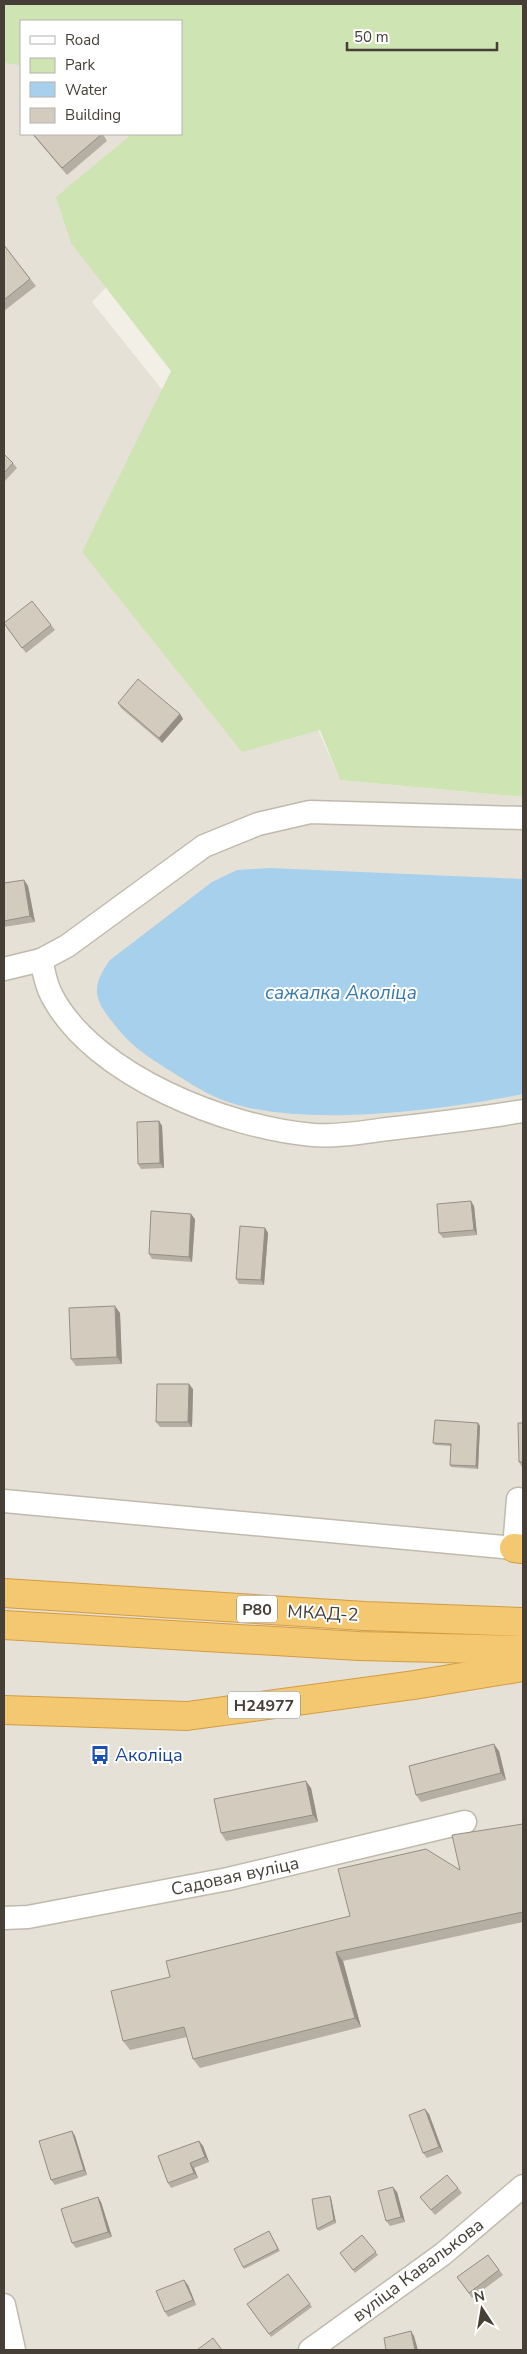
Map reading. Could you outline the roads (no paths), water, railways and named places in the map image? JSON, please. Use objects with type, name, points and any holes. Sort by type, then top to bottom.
[{"type":"highway","name":"МКАД-2","points":[[4,1593],[355,1615],[523,1622]]},
{"type":"highway","name":"Р80","points":[[4,1625],[359,1646],[523,1650]]},
{"type":"highway","name":"Н24977","points":[[4,1710],[187,1716],[523,1668]]},
{"type":"street","points":[[4,969],[41,960],[67,946],[204,846],[258,824],[310,812],[523,818]]},
{"type":"street","points":[[41,960],[52,996],[73,1027],[111,1061],[162,1091],[210,1111],[262,1128],[315,1135],[362,1132],[523,1111]]},
{"type":"street","points":[[4,1501],[519,1549],[518,1499],[523,1500]]},
{"type":"street","name":"Садовая вуліца","points":[[4,1918],[28,1917],[228,1879],[465,1822]]},
{"type":"street","name":"вуліца Кавалькова","points":[[310,2350],[443,2254],[523,2186]]},
{"type":"street","points":[[4,2305],[14,2350]]},
{"type":"water","name":"сажалка Аколіца","points":[[270,868],[523,879],[523,1094],[412,1111],[370,1114],[288,1114],[252,1108],[213,1096],[167,1069],[135,1047],[110,1020],[100,1003],[97,988],[103,970],[110,960],[212,882],[237,870]]},
{"type":"place","name":"Аколіца","points":[[100,1755]]}]
